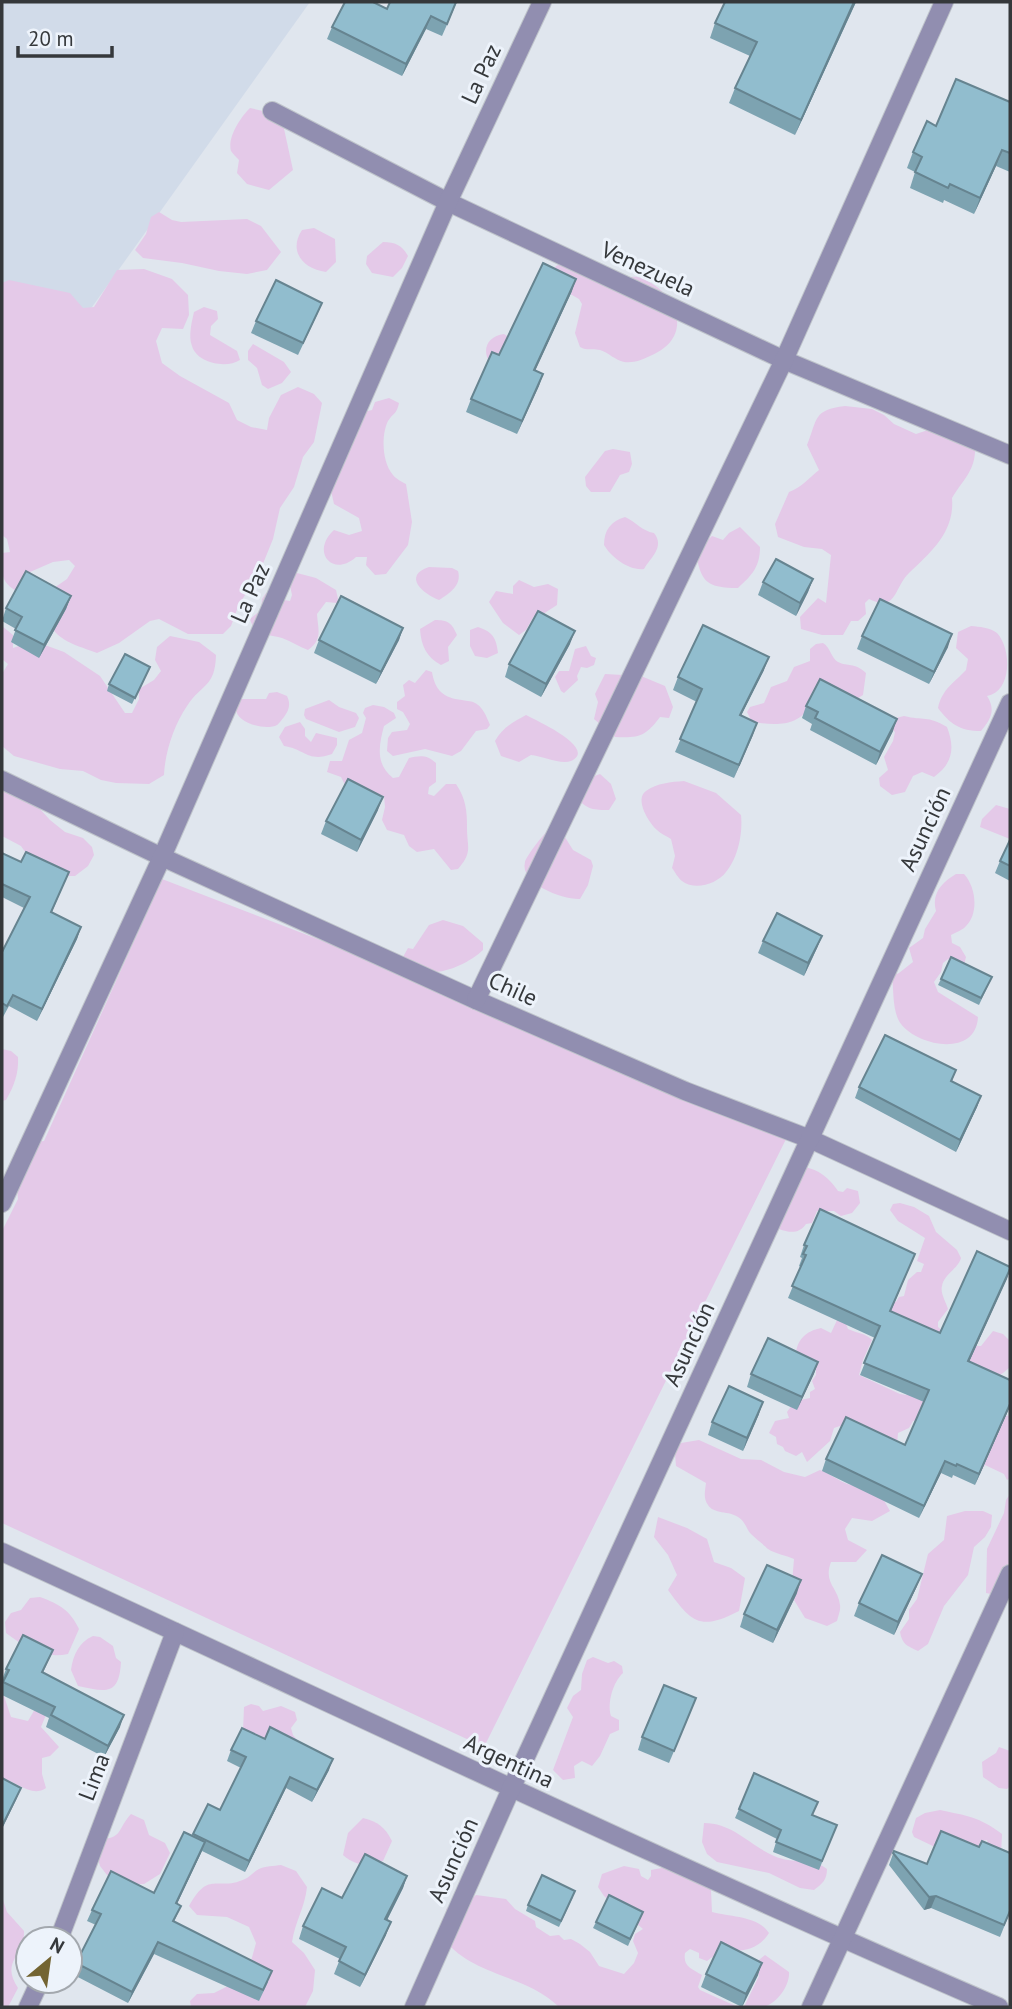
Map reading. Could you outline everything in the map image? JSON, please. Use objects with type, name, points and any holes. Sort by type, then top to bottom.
[{"type":"street","name":"La Paz","points":[[2,1203],[7,1178],[162,857],[448,202],[542,2]]},
{"type":"street","points":[[476,1000],[784,359],[944,2]]},
{"type":"street","name":"Venezuela","points":[[272,111],[448,202],[784,359],[1010,455]]},
{"type":"street","name":"Asunción","points":[[414,2007],[511,1789],[1010,703]]},
{"type":"street","name":"Chile","points":[[2,780],[162,857],[476,1000],[685,1091],[810,1139],[1010,1231]]},
{"type":"street","name":"Argentina","points":[[2,1552],[511,1789],[999,2007]]},
{"type":"street","points":[[811,2007],[1010,1574]]},
{"type":"street","name":"Lima","points":[[63,1925],[175,1632]]},
{"type":"shaded area","points":[[2,2],[310,2],[2,433]]},
{"type":"shaded area","points":[[250,108],[281,115],[293,170],[269,190],[247,184],[237,173],[239,160],[231,151],[233,134]]},
{"type":"shaded area","points":[[159,212],[181,222],[247,219],[261,226],[281,252],[267,270],[247,274],[143,258],[135,250],[146,234],[151,217]]},
{"type":"shaded area","points":[[314,228],[335,239],[336,262],[326,272],[305,263],[297,252],[298,238],[302,230]]},
{"type":"shaded area","points":[[383,242],[398,245],[408,256],[393,277],[372,273],[366,264],[367,256]]},
{"type":"shaded area","points":[[562,263],[605,276],[638,277],[654,285],[665,294],[677,316],[673,338],[664,348],[644,359],[631,362],[621,361],[600,350],[580,347],[575,333],[582,304],[579,299],[558,287],[552,273],[556,266]]},
{"type":"shaded area","points":[[144,269],[172,279],[188,295],[189,315],[183,329],[162,328],[156,341],[162,363],[229,403],[237,420],[251,427],[267,430],[269,418],[281,395],[298,387],[314,394],[322,403],[314,442],[303,457],[294,487],[280,508],[273,539],[258,576],[239,604],[231,626],[223,634],[188,634],[159,619],[150,621],[119,643],[97,653],[68,642],[51,626],[48,611],[51,590],[67,579],[75,566],[69,560],[53,562],[30,572],[33,584],[20,593],[4,578],[2,553],[10,552],[7,539],[2,535],[2,283],[9,280],[70,293],[83,308],[94,307],[117,270]]},
{"type":"shaded area","points":[[204,307],[217,311],[218,319],[211,326],[210,335],[237,351],[240,360],[227,364],[213,363],[195,352],[190,338],[192,320],[194,312]]},
{"type":"shaded area","points":[[504,334],[519,344],[490,363],[486,348],[490,340]]},
{"type":"shaded area","points":[[253,344],[284,362],[291,372],[282,383],[268,389],[262,385],[257,368],[248,360],[248,351]]},
{"type":"shaded area","points":[[389,398],[399,403],[386,427],[385,456],[389,470],[406,484],[412,522],[408,545],[386,574],[375,575],[366,565],[367,557],[356,557],[339,565],[327,560],[324,546],[334,530],[349,535],[362,531],[359,518],[334,504],[330,486],[363,412],[372,410],[375,402]]},
{"type":"shaded area","points":[[845,406],[872,409],[894,424],[916,434],[946,424],[975,440],[975,450],[970,472],[952,498],[950,521],[946,531],[904,579],[890,601],[885,603],[869,599],[865,603],[866,614],[858,621],[851,621],[843,635],[822,635],[801,629],[800,617],[818,598],[826,603],[831,555],[822,549],[804,547],[778,537],[775,524],[789,492],[819,470],[807,445],[815,422],[827,410]]},
{"type":"shaded area","points":[[613,449],[630,452],[632,464],[629,472],[620,475],[610,492],[591,492],[586,486],[585,477],[605,451]]},
{"type":"shaded area","points":[[625,517],[654,533],[657,538],[656,552],[644,569],[632,568],[621,562],[604,545],[609,527]]},
{"type":"shaded area","points":[[740,527],[760,547],[757,565],[738,588],[719,587],[703,576],[696,551],[712,536],[723,540]]},
{"type":"shaded area","points":[[429,567],[452,568],[458,571],[457,584],[439,600],[427,594],[416,580],[421,571]]},
{"type":"shaded area","points":[[297,573],[316,578],[336,590],[338,599],[337,603],[326,602],[317,614],[318,638],[308,650],[285,639],[258,631],[250,619],[261,610],[262,599],[266,593],[281,595],[284,600],[290,601],[292,595],[289,581]]},
{"type":"shaded area","points":[[519,580],[534,587],[548,584],[558,589],[557,605],[540,616],[534,616],[526,630],[519,635],[503,623],[489,602],[496,591],[513,594],[513,586]]},
{"type":"shaded area","points":[[435,620],[449,623],[457,635],[448,647],[449,661],[441,665],[428,654],[420,629]]},
{"type":"shaded area","points":[[2,626],[13,635],[13,648],[34,641],[64,652],[100,676],[125,713],[132,713],[139,699],[139,689],[154,680],[161,671],[155,660],[157,647],[170,636],[199,642],[216,655],[210,680],[187,706],[174,730],[164,775],[149,784],[116,783],[101,780],[83,771],[60,769],[14,756],[2,746],[2,674],[8,664],[2,659]]},
{"type":"shaded area","points":[[971,626],[988,628],[997,633],[1002,640],[1007,659],[1005,679],[1001,687],[987,696],[991,714],[981,731],[956,726],[938,708],[945,691],[966,670],[968,659],[956,648],[958,632]]},
{"type":"shaded area","points":[[478,627],[493,636],[498,653],[487,658],[475,656],[470,646],[470,630]]},
{"type":"shaded area","points":[[823,643],[838,662],[858,667],[866,673],[863,695],[855,700],[816,685],[809,699],[810,705],[799,718],[777,724],[752,722],[747,712],[750,707],[764,703],[771,687],[787,681],[794,667],[810,661],[810,649]]},
{"type":"shaded area","points":[[586,646],[591,656],[596,658],[594,665],[581,667],[578,680],[564,693],[555,677],[559,671],[569,671],[575,649]]},
{"type":"shaded area","points":[[426,670],[432,672],[435,684],[445,695],[479,706],[490,725],[487,729],[476,731],[461,751],[452,756],[425,749],[393,756],[387,751],[388,738],[392,732],[407,730],[410,724],[403,712],[397,709],[397,702],[405,696],[403,685],[409,680],[415,683]]},
{"type":"shaded area","points":[[605,674],[641,676],[665,686],[673,707],[669,718],[660,717],[641,735],[615,737],[594,719],[598,702],[595,694]]},
{"type":"shaded area","points":[[277,692],[287,696],[289,704],[286,714],[277,725],[255,725],[237,713],[236,706],[240,699],[266,699],[269,693]]},
{"type":"shaded area","points":[[329,700],[356,713],[359,718],[355,727],[339,732],[306,719],[305,709]]},
{"type":"shaded area","points":[[373,705],[384,707],[394,713],[396,718],[384,726],[381,740],[381,760],[387,773],[393,778],[399,777],[409,758],[427,757],[436,763],[436,782],[429,787],[428,794],[434,796],[446,784],[456,784],[464,800],[468,849],[466,858],[458,869],[451,870],[434,849],[417,852],[409,846],[404,835],[387,830],[382,820],[384,796],[376,798],[347,789],[341,777],[327,772],[330,761],[342,761],[349,740],[362,733],[366,718],[363,713],[365,708]]},
{"type":"shaded area","points":[[526,715],[571,742],[577,749],[577,755],[567,762],[531,755],[519,762],[501,756],[495,741],[498,736]]},
{"type":"shaded area","points":[[904,716],[930,720],[947,727],[951,755],[934,777],[922,772],[913,776],[905,792],[892,795],[880,786],[879,778],[888,770],[884,757],[893,741],[895,732],[892,729],[896,718]]},
{"type":"shaded area","points":[[300,722],[305,729],[305,736],[311,742],[316,733],[337,738],[332,754],[317,757],[284,746],[279,737],[285,727]]},
{"type":"shaded area","points":[[600,774],[611,784],[616,799],[609,810],[591,808],[576,797],[589,778]]},
{"type":"shaded area","points":[[684,781],[716,793],[741,815],[740,837],[734,860],[722,876],[706,885],[693,886],[679,878],[672,868],[675,856],[671,839],[654,827],[642,805],[643,795],[650,788]]},
{"type":"shaded area","points":[[2,790],[39,808],[65,832],[83,838],[92,847],[94,855],[88,866],[75,876],[68,876],[30,859],[21,846],[2,836]]},
{"type":"shaded area","points":[[996,805],[1010,809],[1010,839],[980,827],[982,819]]},
{"type":"shaded area","points":[[548,831],[563,834],[573,850],[591,860],[593,866],[588,885],[580,899],[564,897],[544,889],[529,877],[525,870],[528,855]]},
{"type":"shaded area","points":[[956,874],[964,874],[968,879],[974,900],[970,921],[963,929],[951,935],[952,943],[960,947],[966,957],[964,965],[948,959],[943,963],[934,982],[938,992],[978,1017],[975,1030],[968,1038],[958,1043],[946,1044],[920,1038],[901,1024],[895,1007],[892,976],[913,962],[909,948],[923,938],[925,929],[936,911],[936,894],[946,881]]},
{"type":"shaded area","points":[[162,879],[794,1123],[484,1747],[2,1523],[2,1231],[18,1199],[17,1187],[24,1143],[44,1141]]},
{"type":"shaded area","points":[[443,920],[463,926],[483,943],[483,950],[465,963],[442,971],[420,971],[411,966],[403,957],[408,948],[413,949],[429,925]]},
{"type":"shaded area","points":[[2,1049],[11,1051],[18,1057],[18,1063],[14,1084],[6,1100],[2,1101]]},
{"type":"shaded area","points":[[803,1167],[823,1175],[838,1191],[843,1192],[847,1188],[858,1191],[860,1203],[852,1213],[841,1216],[834,1211],[817,1211],[812,1223],[797,1231],[779,1229],[774,1218]]},
{"type":"shaded area","points":[[900,1203],[929,1216],[936,1232],[957,1250],[961,1258],[943,1282],[942,1292],[948,1309],[938,1322],[938,1327],[958,1340],[976,1346],[981,1346],[993,1331],[1003,1334],[1010,1341],[1010,1367],[922,1419],[913,1421],[909,1428],[898,1433],[897,1445],[840,1426],[834,1428],[830,1441],[807,1462],[802,1452],[796,1456],[785,1451],[777,1444],[776,1437],[769,1433],[775,1421],[789,1418],[787,1412],[795,1401],[810,1398],[810,1392],[815,1389],[812,1381],[816,1370],[796,1356],[798,1345],[806,1334],[821,1328],[831,1333],[838,1318],[848,1329],[864,1334],[872,1340],[859,1375],[900,1394],[909,1393],[890,1322],[891,1302],[904,1296],[908,1280],[921,1272],[924,1264],[917,1261],[925,1238],[898,1221],[890,1210],[893,1204]]},
{"type":"shaded area","points":[[995,1412],[1008,1416],[1010,1414],[1010,1478],[1007,1480],[1004,1474],[985,1465],[977,1478]]},
{"type":"shaded area","points":[[699,1440],[741,1459],[761,1460],[784,1472],[805,1477],[820,1470],[848,1484],[878,1490],[890,1511],[872,1521],[852,1518],[845,1529],[848,1540],[867,1550],[856,1562],[831,1562],[830,1580],[840,1607],[837,1621],[827,1626],[805,1618],[791,1595],[794,1559],[768,1549],[751,1534],[738,1517],[710,1508],[705,1497],[706,1483],[676,1466],[675,1453],[681,1443]]},
{"type":"shaded area","points":[[1010,1494],[1010,1598],[986,1593],[987,1549]]},
{"type":"shaded area","points":[[965,1511],[983,1511],[992,1515],[991,1527],[974,1547],[968,1575],[944,1606],[928,1644],[918,1651],[906,1644],[900,1632],[917,1599],[928,1554],[944,1540],[947,1516]]},
{"type":"shaded area","points":[[658,1517],[707,1539],[714,1562],[731,1568],[745,1578],[739,1611],[706,1622],[684,1610],[668,1590],[677,1575],[668,1555],[654,1537]]},
{"type":"shaded area","points":[[40,1597],[63,1608],[79,1629],[68,1654],[43,1654],[6,1633],[5,1622],[11,1613],[21,1610],[30,1598]]},
{"type":"shaded area","points":[[93,1636],[100,1637],[113,1646],[116,1658],[121,1662],[117,1681],[109,1689],[96,1690],[78,1686],[71,1670],[78,1650]]},
{"type":"shaded area","points":[[593,1657],[608,1663],[614,1661],[622,1666],[623,1673],[610,1699],[611,1716],[619,1720],[619,1730],[610,1734],[592,1766],[582,1761],[574,1766],[575,1778],[563,1780],[553,1770],[573,1717],[567,1708],[573,1696],[581,1690],[582,1674],[587,1660]]},
{"type":"shaded area","points":[[2,1690],[11,1717],[28,1721],[35,1709],[48,1710],[41,1727],[59,1747],[50,1756],[42,1758],[42,1774],[46,1788],[41,1791],[30,1790],[2,1778]]},
{"type":"shaded area","points":[[251,1704],[259,1706],[263,1711],[281,1706],[295,1712],[297,1720],[291,1728],[302,1746],[298,1751],[243,1731],[244,1707]]},
{"type":"shaded area","points":[[999,1747],[1010,1751],[1010,1786],[1007,1789],[999,1788],[983,1777],[982,1762],[996,1753]]},
{"type":"shaded area","points":[[940,1810],[965,1815],[994,1828],[1002,1834],[1001,1855],[990,1855],[987,1840],[982,1841],[978,1850],[937,1859],[931,1855],[935,1847],[914,1837],[912,1832],[916,1818]]},
{"type":"shaded area","points":[[131,1814],[144,1820],[149,1835],[165,1843],[170,1853],[160,1874],[144,1884],[134,1884],[107,1875],[98,1859],[99,1839],[116,1835]]},
{"type":"shaded area","points":[[363,1818],[380,1826],[392,1841],[383,1861],[362,1864],[343,1855],[348,1833]]},
{"type":"shaded area","points":[[704,1823],[724,1827],[781,1859],[821,1865],[827,1869],[825,1879],[814,1890],[800,1888],[769,1873],[717,1862],[707,1854],[702,1842]]},
{"type":"shaded area","points":[[281,1865],[296,1871],[307,1887],[292,1942],[304,1953],[315,1970],[313,1991],[305,2007],[191,2007],[190,2001],[197,1994],[214,1993],[230,1985],[251,1961],[256,1943],[249,1927],[227,1917],[197,1915],[189,1906],[202,1888],[208,1885],[236,1882],[261,1868]]},
{"type":"shaded area","points":[[624,1866],[639,1869],[641,1876],[648,1880],[651,1870],[667,1867],[707,1881],[711,1890],[712,1912],[751,1920],[769,1933],[755,1946],[723,1953],[707,1961],[699,1958],[699,1953],[690,1949],[685,1953],[687,1964],[702,1975],[698,1987],[700,1990],[738,2007],[559,2007],[531,1988],[470,1961],[444,1939],[446,1909],[458,1898],[470,1900],[476,1895],[506,1899],[515,1909],[535,1921],[536,1927],[550,1936],[559,1935],[564,1940],[571,1939],[590,1952],[599,1966],[624,1974],[634,1963],[638,1953],[633,1941],[635,1934],[643,1929],[604,1896],[598,1887],[602,1874]]},
{"type":"shaded area","points":[[2,1897],[7,1912],[19,1925],[14,1925],[14,1961],[11,1971],[14,1995],[8,2007],[2,2007]]},
{"type":"shaded area","points":[[765,1955],[789,1972],[785,1989],[772,2003],[760,2007],[744,2007],[759,1976],[754,1964]]},
{"type":"building","points":[[345,2],[373,2],[387,9],[390,2],[456,2],[447,24],[431,16],[406,64],[332,27]]},
{"type":"building","points":[[725,2],[854,2],[801,120],[735,88],[757,42],[715,23]]},
{"type":"building","points":[[956,79],[1010,102],[1010,153],[1002,150],[980,198],[950,184],[948,188],[915,172],[922,157],[913,152],[927,121],[936,126]]},
{"type":"building","points":[[543,263],[576,279],[534,370],[543,374],[522,421],[471,399],[492,352],[499,355]]},
{"type":"building","points":[[276,280],[322,303],[303,343],[256,321]]},
{"type":"building","points":[[776,559],[813,579],[800,603],[763,582]]},
{"type":"building","points":[[26,571],[71,596],[44,645],[15,630],[22,617],[6,608]]},
{"type":"building","points":[[341,596],[403,628],[381,672],[319,640]]},
{"type":"building","points":[[880,599],[952,634],[934,672],[862,636]]},
{"type":"building","points":[[538,611],[575,631],[546,684],[509,664]]},
{"type":"building","points":[[703,625],[769,657],[740,715],[757,723],[739,765],[680,739],[702,689],[678,677]]},
{"type":"building","points":[[125,654],[150,667],[135,698],[109,684]]},
{"type":"building","points":[[820,679],[897,719],[880,752],[815,718],[818,712],[806,706]]},
{"type":"building","points":[[348,779],[383,797],[361,840],[326,821]]},
{"type":"building","points":[[1010,840],[1010,866],[1000,861]]},
{"type":"building","points":[[26,852],[69,872],[51,912],[81,927],[42,1009],[13,995],[7,1006],[2,1003],[2,952],[30,897],[2,884],[2,853],[21,862]]},
{"type":"building","points":[[777,913],[822,936],[808,963],[763,941]]},
{"type":"building","points":[[951,957],[992,977],[981,998],[941,979]]},
{"type":"building","points":[[885,1035],[956,1070],[951,1081],[981,1096],[960,1140],[859,1087]]},
{"type":"building","points":[[820,1209],[915,1254],[890,1311],[940,1333],[977,1251],[1010,1267],[968,1361],[1010,1380],[1010,1404],[979,1474],[945,1461],[924,1506],[826,1459],[846,1417],[905,1445],[929,1390],[864,1363],[880,1326],[792,1286],[806,1255],[803,1254],[807,1246],[804,1245]]},
{"type":"building","points":[[768,1338],[818,1362],[802,1397],[751,1374]]},
{"type":"building","points":[[729,1386],[763,1402],[747,1438],[712,1422]]},
{"type":"building","points":[[882,1555],[922,1574],[898,1622],[859,1603]]},
{"type":"building","points":[[767,1565],[801,1580],[777,1630],[744,1614]]},
{"type":"building","points":[[23,1635],[53,1650],[42,1672],[124,1715],[108,1746],[51,1715],[55,1707],[3,1682],[9,1670],[6,1669]]},
{"type":"building","points":[[664,1685],[696,1698],[674,1751],[642,1737]]},
{"type":"building","points":[[270,1727],[333,1759],[317,1790],[290,1777],[249,1861],[193,1834],[208,1804],[220,1810],[246,1757],[231,1750],[242,1728],[265,1739]]},
{"type":"building","points":[[754,1773],[818,1802],[812,1815],[837,1825],[822,1861],[776,1842],[781,1830],[739,1809]]},
{"type":"building","points":[[2,1778],[21,1788],[3,1824],[2,1823]]},
{"type":"building","points":[[941,1831],[979,1847],[982,1841],[1010,1853],[1010,1911],[1004,1925],[936,1896],[929,1897],[893,1853],[894,1851],[927,1864]]},
{"type":"building","points":[[184,1832],[205,1842],[176,1903],[181,1906],[173,1921],[272,1971],[263,1990],[158,1942],[132,1992],[84,1967],[84,1947],[101,1914],[92,1910],[111,1871],[154,1893]]},
{"type":"building","points":[[365,1854],[407,1876],[385,1919],[391,1922],[365,1975],[339,1961],[346,1947],[303,1926],[322,1888],[342,1898]]},
{"type":"building","points":[[542,1875],[575,1891],[561,1921],[528,1905]]},
{"type":"building","points":[[609,1895],[643,1912],[630,1939],[596,1922]]},
{"type":"building","points":[[721,1942],[762,1963],[746,1994],[706,1974]]}]
